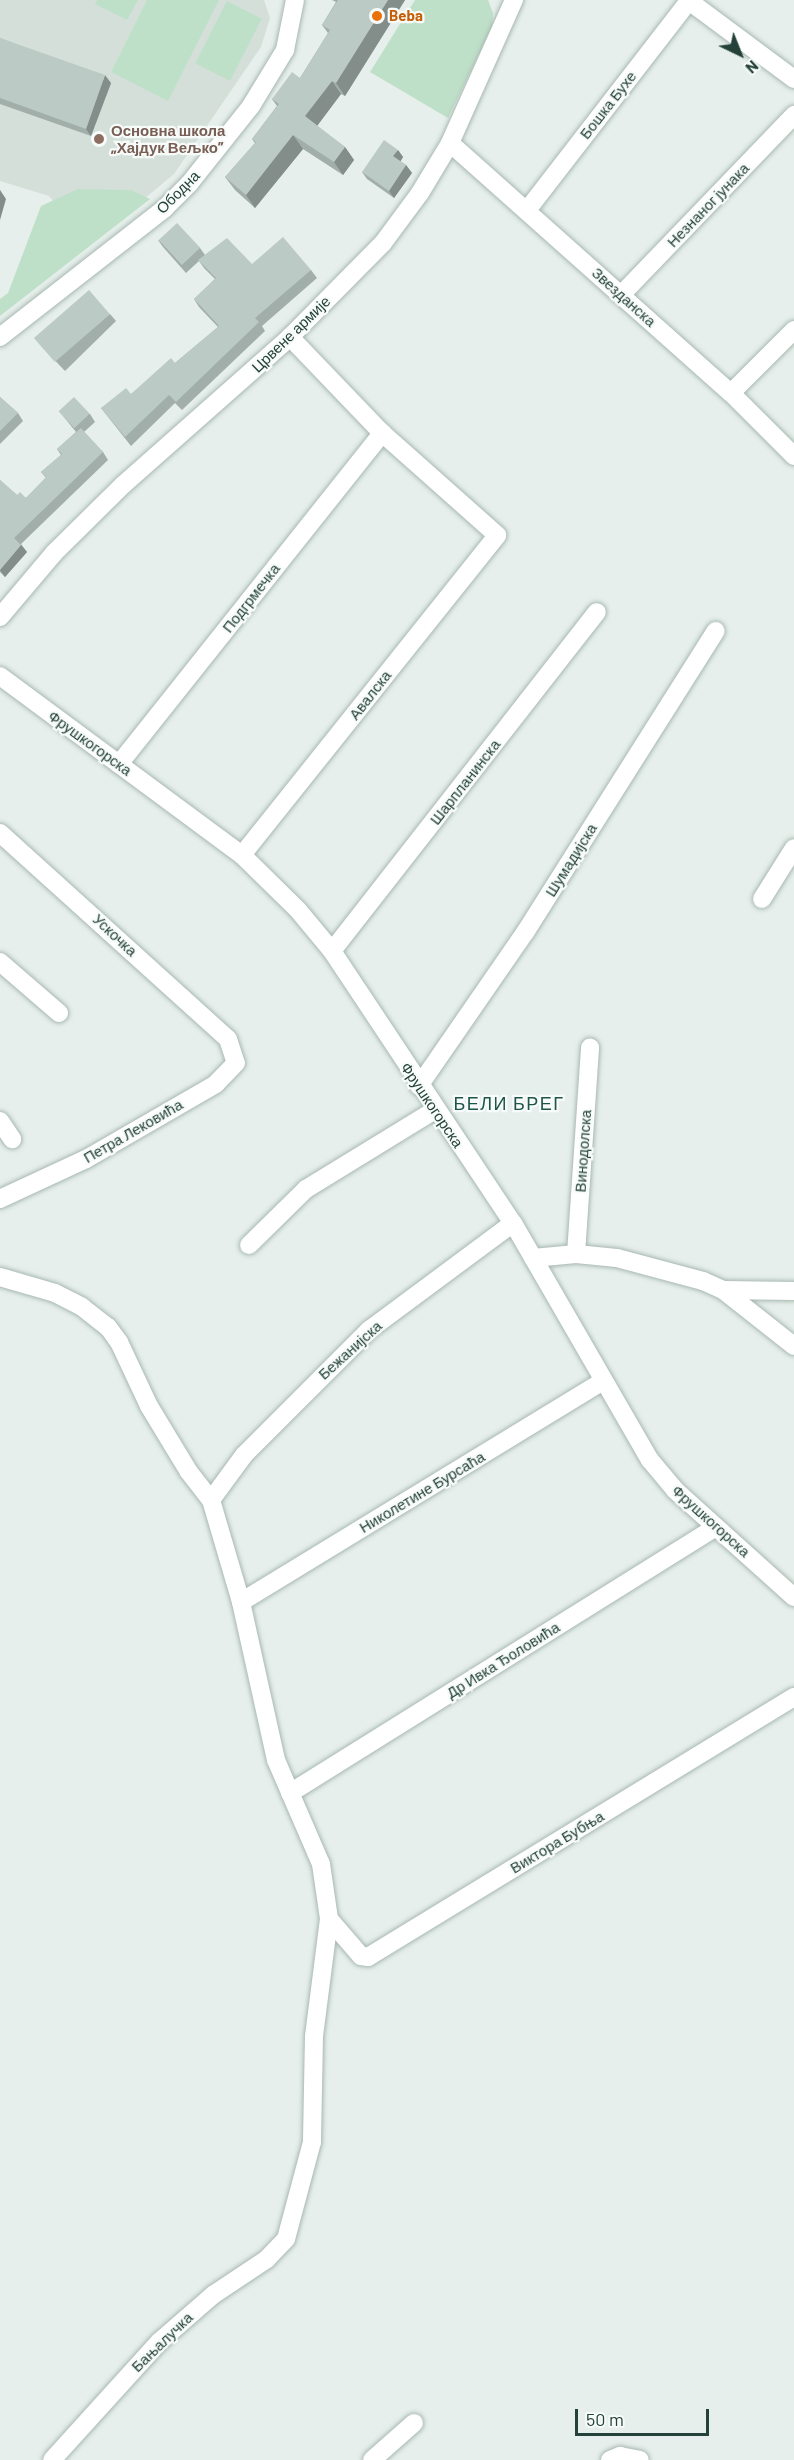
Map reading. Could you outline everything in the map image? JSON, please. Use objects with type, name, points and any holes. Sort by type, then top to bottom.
[{"type":"street","name":"Ободна","points":[[0,337],[165,208],[189,184],[251,106],[285,50],[295,0]]},
{"type":"street","name":"Црвене армије","points":[[0,617],[54,553],[124,484],[290,337],[383,243],[420,193],[450,143],[514,0]]},
{"type":"street","points":[[689,1],[794,80]]},
{"type":"street","name":"Бошка Бухе","points":[[528,209],[689,1]]},
{"type":"street","name":"Незнаног јунака","points":[[621,295],[794,115]]},
{"type":"street","name":"Звезданска","points":[[450,143],[528,209],[731,393],[794,456]]},
{"type":"street","points":[[731,393],[794,330]]},
{"type":"street","points":[[290,337],[382,433]]},
{"type":"street","name":"Авалска","points":[[242,855],[497,535],[382,433]]},
{"type":"street","name":"Подгрмечка","points":[[119,764],[382,433]]},
{"type":"street","name":"Шарпланинска","points":[[332,951],[597,612]]},
{"type":"street","name":"Шумадијска","points":[[419,1086],[526,931],[716,631]]},
{"type":"street","name":"Фрушкогорска","points":[[0,676],[242,855],[290,901],[332,951],[419,1086],[513,1224],[602,1382],[650,1460],[675,1490],[794,1597]]},
{"type":"street","name":"Ускочка","points":[[0,833],[228,1040]]},
{"type":"street","points":[[762,899],[794,848]]},
{"type":"street","points":[[0,962],[58,1013]]},
{"type":"street","name":"Петра Лековића","points":[[0,1199],[86,1159],[216,1084],[236,1063],[228,1040]]},
{"type":"street","name":"Винодолска","points":[[576,1254],[590,1047]]},
{"type":"street","points":[[249,1245],[306,1189],[435,1110]]},
{"type":"street","points":[[0,1121],[12,1139]]},
{"type":"street","name":"Бежанијска","points":[[211,1500],[244,1455],[369,1330],[513,1224]]},
{"type":"street","points":[[533,1258],[576,1254],[663,1268],[723,1290],[794,1346]]},
{"type":"street","points":[[0,1277],[55,1293],[108,1327],[119,1342],[149,1406],[189,1472],[211,1500],[241,1602],[276,1760],[315,1844],[329,1919]]},
{"type":"street","points":[[723,1290],[794,1291]]},
{"type":"street","name":"Николетине Бурсаћа","points":[[241,1602],[602,1382]]},
{"type":"street","name":"Др Ивка Ђоловића","points":[[290,1793],[716,1527]]},
{"type":"street","name":"Виктора Бубња","points":[[329,1919],[361,1956],[368,1957],[794,1697]]},
{"type":"street","name":"Бањалучка","points":[[52,2460],[159,2342],[213,2295],[267,2259],[286,2238],[312,2142],[314,2036],[329,1919]]},
{"type":"street","points":[[372,2460],[414,2423]]},
{"type":"street","points":[[610,2460],[620,2456],[640,2460]]},
{"type":"shaded area","name":"Основна школа „Хајдук Вељко”","points":[[0,0],[264,0],[270,18],[261,47],[174,174],[89,245],[49,196],[0,181]]},
{"type":"green space","points":[[97,0],[138,0],[127,20],[95,4]]},
{"type":"green space","points":[[147,0],[219,0],[168,101],[111,72]]},
{"type":"green space","points":[[415,0],[488,0],[493,13],[492,27],[448,118],[370,72]]},
{"type":"green space","points":[[227,1],[262,19],[230,81],[195,63]]},
{"type":"green space","points":[[78,189],[131,190],[150,199],[0,316],[0,299],[8,293],[41,206]]},
{"type":"building","points":[[338,0],[388,0],[336,83],[332,81],[305,116],[345,147],[334,162],[293,135],[246,195],[225,177],[256,142],[252,139],[279,104],[272,99],[292,72],[300,78],[330,30],[322,25]]},
{"type":"building","points":[[0,38],[105,75],[86,129],[0,98]]},
{"type":"building","points":[[384,140],[398,150],[393,156],[406,165],[389,191],[362,172]]},
{"type":"building","points":[[177,223],[200,248],[182,265],[159,240]]},
{"type":"building","points":[[283,237],[311,270],[255,318],[259,322],[176,402],[169,395],[125,437],[101,408],[126,388],[131,394],[171,358],[175,363],[219,326],[194,299],[216,278],[198,260],[227,238],[252,264]]},
{"type":"building","points":[[89,290],[110,314],[55,362],[34,338]]},
{"type":"building","points":[[0,397],[18,413],[0,431]]},
{"type":"building","points":[[74,397],[90,414],[74,428],[59,411]]},
{"type":"building","points":[[81,428],[103,452],[14,538],[21,545],[0,570],[0,480],[17,495],[20,492],[26,498],[46,477],[41,472],[62,454],[57,449]]},
{"type":"place","name":"Beba","points":[[377,16]]},
{"type":"place","name":"Основна школа „Хајдук Вељко”","points":[[99,139]]},
{"type":"district","name":"БЕЛИ БРЕГ","points":[[509,1103]]}]
